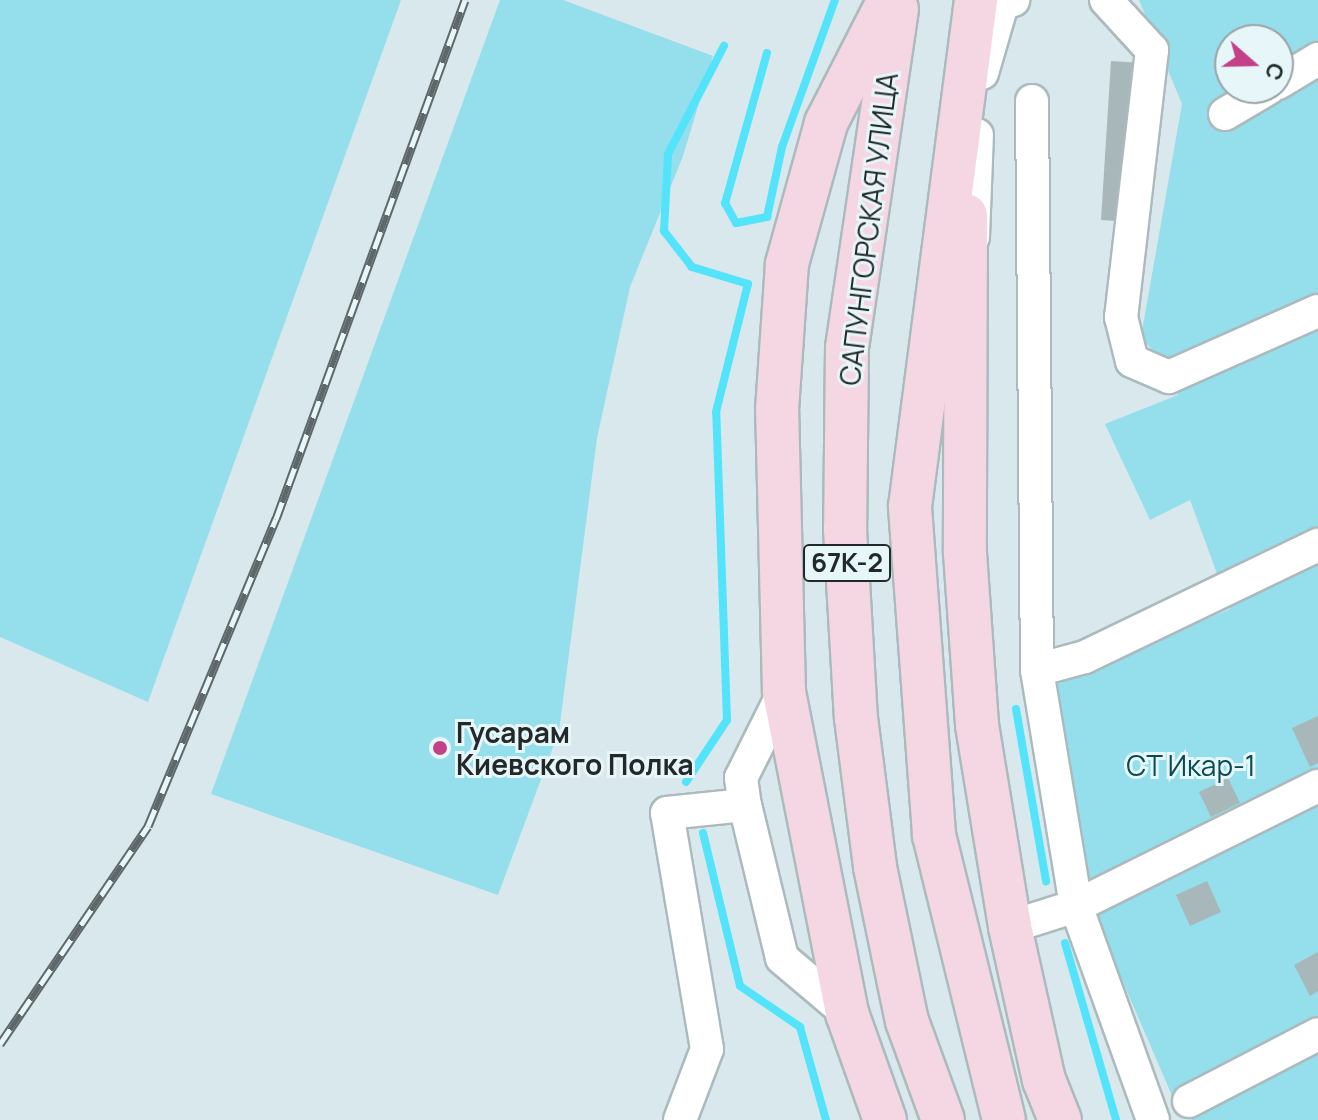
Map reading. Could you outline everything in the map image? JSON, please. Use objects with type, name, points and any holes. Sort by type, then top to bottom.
[{"type":"main road","points":[[885,1120],[847,1013],[784,692],[777,410],[787,264],[826,123],[889,0]]},
{"type":"main road","name":"САПУНГОРСКАЯ УЛИЦА","points":[[899,0],[847,348],[845,529],[856,718],[875,867],[907,1021],[943,1120]]},
{"type":"main road","name":"67К-2","points":[[976,0],[910,507],[934,835],[1004,1120]]},
{"type":"main road","name":"67К-2","points":[[963,100],[969,380],[965,553],[977,725],[1010,927],[1060,1120]]},
{"type":"street","points":[[969,380],[983,64],[1002,4],[1013,0]]},
{"type":"street","points":[[1106,0],[1152,50],[1121,317],[1132,361],[1169,377],[1318,311]]},
{"type":"street","points":[[1294,73],[1318,59]]},
{"type":"street","points":[[1032,101],[1037,670],[1076,906],[1153,1120]]},
{"type":"street","points":[[1225,114],[1242,104]]},
{"type":"street","points":[[1037,670],[1085,657],[1318,545]]},
{"type":"street","points":[[784,692],[741,778],[745,805],[782,958],[847,1013]]},
{"type":"street","points":[[1010,927],[1076,906],[1318,786]]},
{"type":"street","points":[[680,1120],[707,1049],[667,813],[745,805]]},
{"type":"street","points":[[1189,1101],[1318,1034]]},
{"type":"green space","points":[[0,0],[401,0],[148,702],[0,637]]},
{"type":"green space","points":[[500,0],[563,0],[713,56],[683,156],[630,287],[597,438],[559,731],[498,895],[211,794]]},
{"type":"green space","name":"СТ Икар-1","points":[[1139,0],[1318,0],[1318,1120],[1192,1120],[1177,1107],[1080,883],[1053,686],[1230,609],[1190,500],[1150,520],[1105,424],[1178,395],[1166,366],[1141,337],[1182,104]]},
{"type":"building","points":[[1111,61],[1143,63],[1133,222],[1101,220]]},
{"type":"building","points":[[1318,716],[1318,763],[1310,767],[1292,728]]},
{"type":"building","points":[[1228,778],[1240,803],[1211,817],[1199,792]]},
{"type":"building","points":[[1207,881],[1221,912],[1190,926],[1176,895]]},
{"type":"building","points":[[1318,952],[1318,991],[1310,996],[1294,965]]},
{"type":"waterway","points":[[767,53],[725,203],[736,223],[767,217],[782,147],[835,0]]},
{"type":"waterway","points":[[686,782],[727,720],[716,412],[748,284],[692,267],[664,231],[668,154],[724,46]]},
{"type":"waterway","points":[[1016,709],[1046,881]]},
{"type":"waterway","points":[[703,833],[740,986],[800,1027],[826,1120]]},
{"type":"waterway","points":[[1065,943],[1116,1120]]},
{"type":"railway","points":[[0,1044],[148,826],[276,519],[465,0]]},
{"type":"place","name":"Гусарам Киевского Полка","points":[[440,748]]}]
